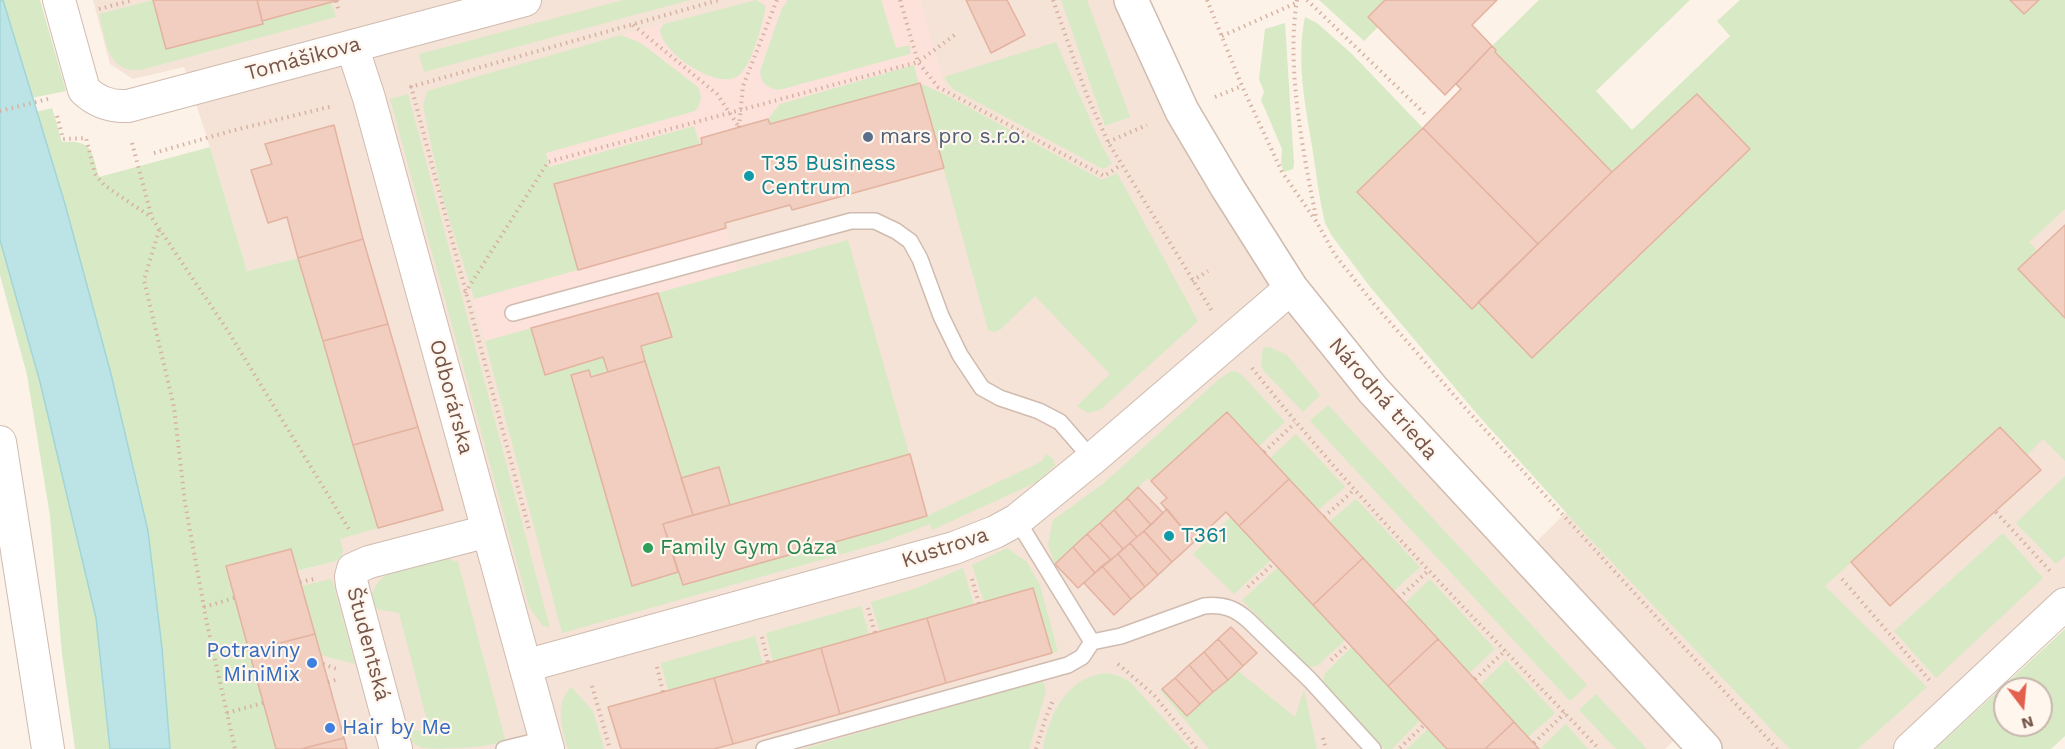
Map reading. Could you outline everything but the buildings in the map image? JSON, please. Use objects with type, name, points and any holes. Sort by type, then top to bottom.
[{"type":"street","points":[[60,0],[84,90],[102,103],[115,107],[122,106]]},
{"type":"street","name":"Tomášikova","points":[[122,106],[525,0]]},
{"type":"street","name":"Národná trieda","points":[[1131,0],[1186,119],[1227,188],[1292,288],[1380,399],[1705,749]]},
{"type":"street","name":"Odborárska","points":[[352,46],[369,98],[547,744]]},
{"type":"street","name":"Kustrova","points":[[525,666],[954,548],[995,532],[1017,520],[1092,459],[1292,288]]},
{"type":"street","points":[[0,445],[48,749]]},
{"type":"street","name":"Študentská","points":[[396,749],[351,578],[353,569],[369,562],[488,531]]},
{"type":"street","points":[[1910,749],[2059,590]]},
{"type":"lane","points":[[513,314],[851,221],[875,221],[910,241],[920,259],[941,316],[960,355],[982,388],[1000,398],[1039,411],[1060,422],[1092,459]]},
{"type":"lane","points":[[1017,520],[1092,642]]},
{"type":"lane","points":[[764,749],[1068,665],[1082,657],[1092,642],[1120,636],[1204,606],[1216,604],[1239,612],[1294,665],[1373,749]]},
{"type":"lane","points":[[504,749],[547,744]]},
{"type":"path","points":[[154,153],[231,131],[369,98],[719,0]]},
{"type":"path","points":[[632,24],[717,94],[739,127],[743,86],[777,0]]},
{"type":"path","points":[[900,0],[918,62],[938,87],[1104,176],[1121,165]]},
{"type":"path","points":[[1053,0],[1086,93],[1108,142],[1192,281],[1231,340],[1295,423],[1599,749]]},
{"type":"path","points":[[1207,0],[1242,86],[1282,172],[1316,220],[1335,255],[1374,304],[1467,410],[1777,749]]},
{"type":"path","points":[[1307,0],[1426,115]]},
{"type":"path","points":[[1222,36],[1296,2],[1294,57],[1299,123],[1316,220]]},
{"type":"path","points":[[465,294],[548,162],[918,62],[956,34]]},
{"type":"path","points":[[411,86],[529,530]]},
{"type":"path","points":[[0,111],[52,98]]},
{"type":"path","points":[[122,106],[152,218],[228,331],[369,562]]},
{"type":"path","points":[[55,108],[63,139],[86,138],[95,174],[104,185],[152,218]]},
{"type":"path","points":[[159,230],[144,280],[174,406],[185,503],[204,606],[235,749]]},
{"type":"path","points":[[1192,281],[1208,271]]},
{"type":"path","points":[[1264,452],[1295,423]]},
{"type":"path","points":[[1324,517],[1355,489]]},
{"type":"path","points":[[1996,512],[2059,590]]},
{"type":"path","points":[[1399,598],[1430,569]]},
{"type":"path","points":[[1842,579],[1935,687]]},
{"type":"path","points":[[976,596],[979,604]]},
{"type":"path","points":[[204,606],[234,598]]},
{"type":"path","points":[[867,605],[875,633]]},
{"type":"path","points":[[760,627],[768,663]]},
{"type":"path","points":[[1092,642],[1155,695],[1197,749]]},
{"type":"path","points":[[1475,679],[1506,650]]},
{"type":"path","points":[[655,657],[663,692]]},
{"type":"path","points":[[1036,749],[1045,720],[1068,665]]},
{"type":"path","points":[[226,713],[263,703]]},
{"type":"path","points":[[1534,743],[1565,713]]},
{"type":"path","points":[[1400,749],[1424,725]]},
{"type":"shaded area","points":[[93,0],[1132,0],[1291,288],[1524,554],[2065,20],[2065,604],[1910,749],[1705,749],[1686,729],[1665,749],[276,749],[226,566],[291,549],[298,571],[336,561],[339,539],[378,527],[298,258],[247,271],[184,67],[133,79],[110,64]]},
{"type":"shaded area","points":[[756,0],[920,0],[958,130],[935,137],[944,168],[792,210],[790,205],[725,223],[738,271],[485,341],[442,196],[423,106],[427,91],[621,35]]},
{"type":"green space","points":[[3,0],[40,0],[66,91],[32,98]]},
{"type":"green space","points":[[153,0],[263,24],[263,21],[331,2],[336,17],[141,70],[129,70],[114,60],[110,53],[99,14]]},
{"type":"green space","points":[[623,0],[690,0],[424,72],[419,54]]},
{"type":"green space","points":[[756,0],[765,5],[765,12],[751,56],[738,76],[729,79],[704,74],[679,58],[662,38],[660,29],[664,24]]},
{"type":"green space","points":[[788,0],[881,0],[896,48],[910,45],[910,54],[779,90],[771,88],[763,82],[760,71],[782,8]]},
{"type":"green space","points":[[1061,0],[1087,0],[1130,117],[1105,126]]},
{"type":"green space","points":[[1319,0],[1385,0],[1368,16],[1378,27],[1364,41]]},
{"type":"green space","points":[[1539,0],[1690,0],[1596,91],[1632,130],[1730,36],[1717,21],[1740,0],[2010,0],[2024,14],[2039,0],[2065,0],[2065,209],[2029,242],[2037,251],[2018,269],[2065,318],[2065,461],[2043,439],[2027,455],[2000,427],[1825,586],[1927,687],[1858,749],[1790,749],[1589,538],[1477,414],[1371,288],[1325,223],[1302,82],[1301,49],[1305,17],[1317,23],[1352,54],[1423,128],[1358,192],[1478,302],[1532,358],[1750,149],[1697,94],[1612,172],[1495,52],[1492,46]]},
{"type":"green space","points":[[1285,23],[1294,164],[1293,169],[1284,172],[1281,164],[1282,149],[1261,100],[1264,92],[1259,79],[1265,29]]},
{"type":"green space","points":[[621,35],[641,43],[698,87],[701,96],[699,105],[695,111],[546,153],[549,167],[694,126],[700,145],[554,183],[578,270],[474,299],[442,196],[423,106],[427,91]]},
{"type":"green space","points":[[1056,42],[1112,164],[1103,169],[953,89],[944,77]]},
{"type":"green space","points":[[914,65],[919,84],[770,124],[768,119],[780,104]]},
{"type":"green space","points":[[920,83],[1102,180],[1117,173],[1198,321],[1100,410],[1088,413],[1077,406],[1110,374],[1035,296],[1001,329],[995,332],[988,330]]},
{"type":"green space","points":[[408,94],[550,628],[543,626],[529,607],[390,99]]},
{"type":"green space","points":[[52,108],[62,142],[85,145],[92,154],[99,177],[210,147],[247,271],[298,258],[378,528],[340,539],[343,551],[341,557],[336,561],[297,571],[290,549],[226,567],[276,749],[170,749],[162,648],[148,531],[111,374],[65,204],[36,112]]},
{"type":"green space","points":[[0,240],[40,382],[96,618],[110,749],[75,749],[62,654],[50,516],[27,375],[0,275]]},
{"type":"green space","points":[[848,240],[927,516],[1042,461],[1046,454],[1053,459],[1055,465],[1037,482],[932,530],[930,524],[881,543],[562,633],[485,341]]},
{"type":"green space","points":[[1269,347],[1287,355],[1320,395],[1303,412],[1263,370],[1261,363],[1263,348]]},
{"type":"green space","points":[[1231,371],[1243,376],[1285,422],[1259,446],[1227,412],[1151,481],[1148,478],[1055,564],[1048,545],[1053,520],[1104,483],[1218,380]]},
{"type":"green space","points":[[1328,405],[1587,685],[1570,701],[1310,421]]},
{"type":"green space","points":[[1296,434],[1345,487],[1318,510],[1270,458]]},
{"type":"green space","points":[[2065,476],[2065,556],[2056,564],[2016,523]]},
{"type":"green space","points":[[1356,499],[1420,567],[1394,591],[1329,522]]},
{"type":"green space","points":[[1231,517],[1271,560],[1234,594],[1193,554]]},
{"type":"green space","points":[[2003,533],[2043,578],[1936,678],[1894,631]]},
{"type":"green space","points":[[1007,548],[1027,562],[1040,585],[1058,652],[1052,653],[1033,589],[984,602],[972,565]]},
{"type":"green space","points":[[443,557],[458,562],[505,739],[489,745],[465,748],[422,748],[410,740],[402,729],[430,732],[399,613],[371,608],[372,594],[377,584],[385,576],[407,566]]},
{"type":"green space","points":[[1278,567],[1345,640],[1317,666],[1307,667],[1242,600]]},
{"type":"green space","points":[[963,568],[974,605],[880,632],[871,602],[914,589]]},
{"type":"green space","points":[[332,579],[355,664],[320,655],[301,586]]},
{"type":"green space","points":[[1430,579],[1495,649],[1469,673],[1405,603]]},
{"type":"green space","points":[[861,606],[869,635],[773,662],[766,633]]},
{"type":"green space","points":[[2065,629],[2065,736],[2051,749],[1935,749],[1993,695],[1993,737],[2053,737],[2053,677],[2013,677]]},
{"type":"green space","points":[[755,636],[763,665],[668,691],[661,663]]},
{"type":"green space","points":[[1352,647],[1420,720],[1392,749],[1384,749],[1323,683],[1325,673]]},
{"type":"green space","points":[[1506,660],[1555,713],[1528,737],[1480,685]]},
{"type":"green space","points":[[1238,671],[1295,717],[1304,690],[1317,749],[1209,749],[1160,690],[1162,689],[1187,716]]},
{"type":"green space","points":[[1107,673],[1130,682],[1191,749],[1043,749],[1050,723],[1062,699],[1081,681]]},
{"type":"green space","points":[[1040,681],[1044,683],[1046,691],[1029,749],[803,749]]},
{"type":"green space","points":[[571,687],[593,711],[604,749],[568,749],[561,709]]},
{"type":"green space","points":[[1596,694],[1647,749],[1616,749],[1579,710]]},
{"type":"green space","points":[[1566,724],[1588,749],[1540,749]]},
{"type":"green space","points":[[1428,729],[1447,749],[1407,749]]},
{"type":"water","points":[[0,0],[3,0],[65,204],[111,374],[148,531],[162,648],[170,749],[110,749],[96,618],[40,382],[0,240]]},
{"type":"place","name":"mars pro s.r.o.","points":[[868,137]]},
{"type":"place","name":"T35 Business Centrum","points":[[749,176]]},
{"type":"place","name":"T361","points":[[1169,536]]},
{"type":"place","name":"Family Gym Oáza","points":[[648,548]]},
{"type":"place","name":"Potraviny MiniMix","points":[[312,663]]},
{"type":"place","name":"Hair by Me","points":[[330,728]]}]
